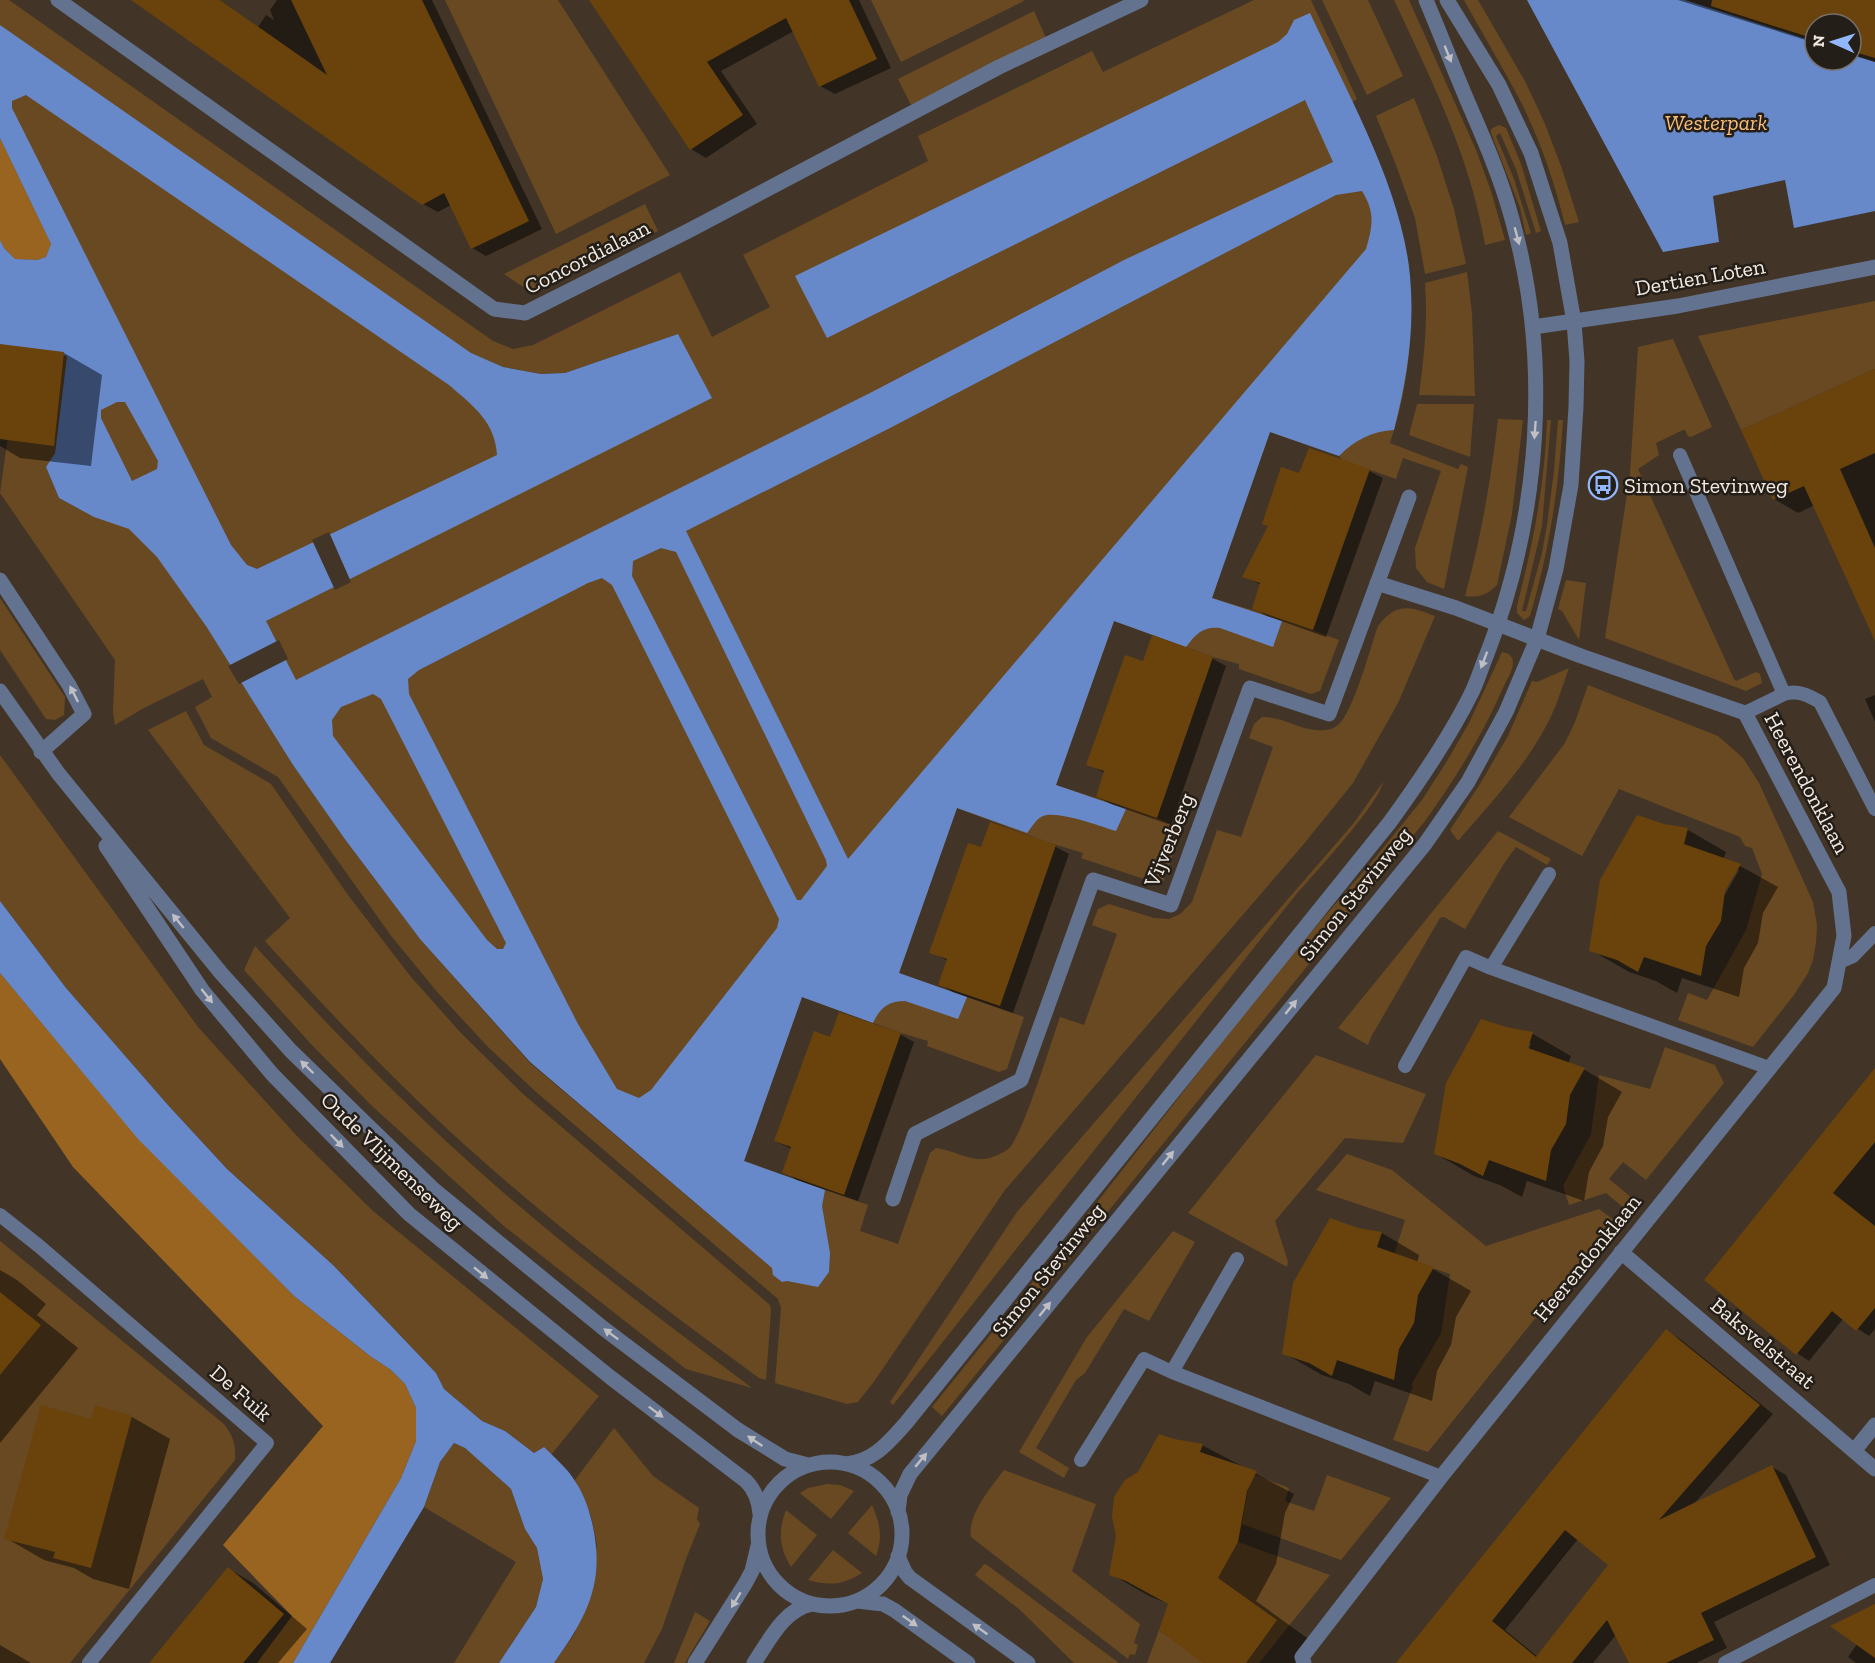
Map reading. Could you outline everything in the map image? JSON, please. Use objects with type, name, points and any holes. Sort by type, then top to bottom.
[{"type":"street","name":"Concordialaan","points":[[58,0],[494,309],[525,313],[690,230],[999,67],[1141,0]]},
{"type":"street","name":"Simon Stevinweg","points":[[846,1464],[858,1463],[878,1453],[906,1423],[1390,822],[1424,775],[1470,696],[1498,624],[1518,556],[1531,475],[1537,404],[1533,327],[1521,253],[1512,216],[1492,158],[1426,0]]},
{"type":"street","name":"Simon Stevinweg","points":[[898,1512],[900,1496],[910,1474],[1425,844],[1468,782],[1506,712],[1537,639],[1556,569],[1570,485],[1576,407],[1577,361],[1574,322],[1560,243],[1531,153],[1499,85],[1447,0]]},
{"type":"street","name":"Dertien Loten","points":[[1533,327],[1678,306],[1875,267]]},
{"type":"street","name":"Vijverberg","points":[[893,1199],[915,1134],[1021,1080],[1093,880],[1171,904],[1251,688],[1329,714],[1409,497]]},
{"type":"street","points":[[0,580],[69,685],[84,714],[41,752]]},
{"type":"street","points":[[1377,583],[1498,624]]},
{"type":"street","name":"Heerendonklaan","points":[[1304,1663],[1302,1657],[1441,1477],[1834,988],[1844,936],[1839,892],[1745,713],[1498,624]]},
{"type":"street","name":"Oude Vlijmenseweg","points":[[0,691],[41,752],[221,973],[291,1052],[432,1188],[603,1328],[729,1423],[785,1459],[808,1465]]},
{"type":"street","name":"Oude Vlijmenseweg","points":[[58,773],[201,990],[272,1074],[409,1215],[610,1377],[746,1481],[752,1488],[760,1514]]},
{"type":"street","name":"Baksvelstraat","points":[[1621,1252],[1875,1469]]},
{"type":"street","points":[[1854,1451],[1875,1425]]},
{"type":"street","points":[[695,1663],[752,1571],[758,1546],[760,1514],[769,1495],[782,1479],[808,1465],[819,1462],[846,1464],[860,1468],[878,1480],[892,1497],[898,1512],[902,1539],[898,1556],[888,1577],[874,1591],[857,1601],[838,1606],[812,1604],[783,1590],[770,1574],[758,1546]]},
{"type":"street","points":[[898,1556],[910,1578],[1028,1663]]},
{"type":"street","points":[[857,1601],[883,1604],[894,1610],[968,1663]]},
{"type":"street","points":[[754,1663],[788,1616],[799,1608],[812,1604]]},
{"type":"lane","points":[[1680,455],[1784,694]]},
{"type":"lane","points":[[1745,713],[1793,692],[1820,702],[1875,809]]},
{"type":"lane","points":[[1491,968],[1549,874]]},
{"type":"lane","points":[[1839,962],[1853,956],[1875,933]]},
{"type":"lane","points":[[1405,1066],[1466,957],[1769,1068]]},
{"type":"lane","name":"De Fuik","points":[[0,1215],[267,1443],[89,1663]]},
{"type":"lane","points":[[1172,1372],[1237,1259]]},
{"type":"lane","points":[[1082,1460],[1144,1359],[1441,1477]]},
{"type":"lane","points":[[1725,1663],[1875,1585]]},
{"type":"shaded area","points":[[0,0],[9,0],[493,341],[513,349],[533,345],[680,272],[712,337],[770,307],[743,255],[928,161],[918,136],[1092,51],[1103,72],[1254,0],[1311,0],[1357,99],[1351,103],[1380,165],[1402,234],[1408,269],[1410,338],[1407,373],[1390,443],[1458,469],[1461,464],[1468,467],[1444,589],[1427,582],[1416,568],[1415,548],[1441,471],[1403,458],[1396,479],[1270,432],[1212,598],[1282,619],[1339,640],[1320,691],[1311,694],[1239,669],[1239,664],[1213,657],[1114,621],[1056,785],[1157,818],[1182,829],[1163,882],[1156,883],[1081,858],[1083,853],[957,808],[899,973],[1024,1017],[1007,1069],[999,1072],[927,1046],[928,1041],[802,997],[744,1161],[868,1205],[860,1231],[898,1244],[930,1153],[936,1148],[970,1158],[983,1159],[1007,1150],[1028,1109],[1060,1017],[1084,1025],[1117,934],[1092,925],[1098,909],[1109,904],[1154,918],[1169,919],[1180,914],[1192,902],[1217,830],[1241,837],[1273,747],[1249,738],[1254,724],[1262,717],[1309,729],[1324,730],[1336,727],[1350,707],[1378,626],[1385,618],[1404,608],[1435,616],[1398,703],[1353,783],[1303,845],[1005,1190],[873,1383],[858,1402],[847,1404],[775,1383],[781,1308],[778,1299],[535,1091],[488,1047],[438,993],[392,937],[278,777],[211,738],[195,707],[212,697],[203,679],[115,725],[113,712],[115,660],[0,493],[10,421],[0,347],[67,356],[55,453],[46,467],[59,498],[79,509],[103,352],[0,314]],"holes":[[[678,334],[602,394],[521,386],[486,360],[503,367],[541,374],[565,373]],[[206,626],[659,1154],[765,1262],[530,1063],[420,939],[344,838],[293,765]]]},
{"type":"shaded area","points":[[445,0],[558,0],[670,175],[556,234]]},
{"type":"shaded area","points":[[871,0],[1023,0],[1024,1],[901,62]]},
{"type":"shaded area","points":[[1322,0],[1368,0],[1403,76],[1367,95]]},
{"type":"shaded area","points":[[1394,0],[1409,0],[1476,150],[1505,240],[1485,245],[1479,213],[1460,150]]},
{"type":"shaded area","points":[[1464,0],[1478,0],[1526,83],[1545,124],[1579,222],[1565,225],[1547,163],[1529,119]]},
{"type":"shaded area","points":[[1034,11],[1046,38],[911,105],[898,79]]},
{"type":"shaded area","points":[[1414,98],[1437,156],[1454,209],[1466,264],[1425,274],[1415,218],[1376,116]]},
{"type":"shaded area","points":[[1499,125],[1506,128],[1521,164],[1541,231],[1536,233],[1516,169],[1500,133],[1496,136],[1514,179],[1531,233],[1526,235],[1520,208],[1491,133],[1491,129]]},
{"type":"shaded area","points":[[0,138],[51,244],[46,257],[37,260],[15,259],[4,248],[0,240]]},
{"type":"shaded area","points":[[645,204],[658,231],[532,293],[504,274]]},
{"type":"shaded area","points":[[1467,272],[1472,313],[1475,396],[1419,395],[1425,339],[1425,283]]},
{"type":"shaded area","points":[[1875,301],[1875,369],[1741,430],[1698,336]]},
{"type":"shaded area","points":[[1673,339],[1712,427],[1691,437],[1683,430],[1656,443],[1659,455],[1638,469],[1734,679],[1736,681],[1756,672],[1760,674],[1762,683],[1746,691],[1605,638],[1630,474],[1638,347]]},
{"type":"shaded area","points":[[1417,404],[1474,404],[1470,457],[1409,435]]},
{"type":"shaded area","points":[[1498,419],[1523,420],[1512,514],[1497,585],[1482,595],[1465,596],[1485,508]]},
{"type":"shaded area","points":[[1547,420],[1551,420],[1542,526],[1522,611],[1526,611],[1542,553],[1554,471],[1558,420],[1563,420],[1559,470],[1543,568],[1530,616],[1524,620],[1517,613],[1517,606],[1537,514],[1544,467]]},
{"type":"shaded area","points":[[1566,580],[1586,583],[1579,640],[1562,611],[1558,609]]},
{"type":"shaded area","points":[[0,598],[65,697],[64,715],[55,720],[46,719],[0,650]]},
{"type":"shaded area","points":[[1502,652],[1509,654],[1513,659],[1511,673],[1477,740],[1425,821],[942,1416],[932,1407],[1102,1196],[1279,969],[1422,800],[1469,723]]},
{"type":"shaded area","points":[[1569,668],[1552,713],[1536,743],[1505,786],[1458,841],[1450,830],[1508,736],[1532,681],[1537,682]]},
{"type":"shaded area","points":[[1588,685],[1718,736],[1743,758],[1759,783],[1813,902],[1817,925],[1813,960],[1808,973],[1794,995],[1753,1047],[1678,1020],[1688,993],[1707,1000],[1746,930],[1762,874],[1752,848],[1745,846],[1740,837],[1619,789],[1582,856],[1509,817],[1565,743]]},
{"type":"shaded area","points":[[186,711],[204,745],[271,784],[348,895],[411,977],[460,1032],[523,1094],[770,1305],[766,1380],[759,1378],[646,1294],[501,1177],[388,1072],[265,941],[290,918],[148,730]]},
{"type":"shaded area","points":[[0,755],[198,1027],[296,1135],[373,1211],[599,1396],[551,1455],[544,1447],[534,1453],[505,1431],[482,1421],[444,1389],[436,1373],[334,1266],[227,1169],[66,988],[0,901]]},
{"type":"shaded area","points":[[1383,782],[1379,792],[1358,822],[1294,897],[893,1405],[890,1402],[1017,1212],[1353,824]]},
{"type":"shaded area","points":[[1498,831],[1551,859],[1547,865],[1516,847],[1465,929],[1444,917],[1440,918],[1368,1045],[1338,1028]]},
{"type":"shaded area","points":[[255,946],[369,1066],[489,1180],[586,1261],[752,1388],[686,1369],[505,1227],[371,1105],[311,1044],[244,970]]},
{"type":"shaded area","points":[[0,973],[139,1139],[294,1296],[391,1370],[405,1384],[416,1408],[416,1441],[401,1478],[293,1663],[257,1663],[292,1616],[223,1545],[323,1426],[73,1167],[0,1059]]},
{"type":"shaded area","points":[[1665,1047],[1715,1065],[1724,1083],[1646,1180],[1623,1162],[1609,1179],[1632,1198],[1624,1208],[1606,1193],[1569,1205],[1563,1186],[1591,1134],[1599,1075],[1650,1089]]},
{"type":"shaded area","points":[[1316,1055],[1426,1094],[1403,1143],[1345,1138],[1275,1221],[1288,1262],[1287,1267],[1188,1213]]},
{"type":"shaded area","points":[[1347,1154],[1392,1170],[1486,1246],[1599,1209],[1614,1220],[1428,1452],[1393,1440],[1413,1386],[1411,1385],[1441,1333],[1450,1274],[1394,1255],[1405,1220],[1316,1190]]},
{"type":"shaded area","points":[[1173,1231],[1195,1242],[1149,1321],[1124,1309],[1085,1373],[1076,1380],[1036,1448],[1069,1468],[1064,1478],[1019,1452],[1087,1337]]},
{"type":"shaded area","points":[[0,1241],[224,1424],[232,1436],[234,1445],[235,1460],[70,1663],[0,1663]]},
{"type":"shaded area","points":[[614,1428],[653,1476],[699,1508],[697,1519],[700,1524],[662,1629],[644,1663],[554,1663],[575,1633],[597,1545],[591,1516],[575,1480]]},
{"type":"shaded area","points":[[454,1443],[465,1448],[511,1489],[525,1529],[537,1548],[543,1579],[536,1607],[499,1663],[454,1663],[516,1562],[424,1507],[440,1462]]},
{"type":"shaded area","points":[[1004,1470],[1096,1504],[1072,1571],[1140,1624],[1134,1643],[1138,1645],[1135,1655],[1130,1654],[1128,1659],[971,1537],[971,1528],[977,1510]]},
{"type":"shaded area","points":[[1255,1475],[1289,1488],[1285,1501],[1314,1511],[1327,1475],[1391,1498],[1341,1560],[1242,1524],[1248,1487]]},
{"type":"shaded area","points":[[827,1484],[840,1485],[854,1491],[831,1519],[800,1493],[808,1488]]},
{"type":"shaded area","points":[[872,1505],[880,1530],[876,1556],[848,1533]]},
{"type":"shaded area","points":[[786,1510],[817,1535],[791,1567],[784,1553],[781,1539]]},
{"type":"shaded area","points":[[1238,1542],[1330,1575],[1259,1663],[1236,1663],[1217,1580]]},
{"type":"shaded area","points":[[833,1550],[862,1573],[836,1583],[808,1580]]},
{"type":"shaded area","points":[[984,1564],[1119,1663],[1074,1663],[1019,1609],[975,1575]]},
{"type":"shaded area","points":[[695,1612],[710,1621],[685,1663],[674,1663]]},
{"type":"shaded area","points":[[1159,1630],[1161,1632],[1216,1663],[1147,1663]]},
{"type":"water","name":"Westerpark","points":[[1527,0],[1685,0],[1803,38],[1803,72],[1863,72],[1863,58],[1875,62],[1875,211],[1794,228],[1785,180],[1713,196],[1719,242],[1663,252]]},
{"type":"water","points":[[1310,13],[1356,108],[1385,175],[1405,243],[1410,276],[1411,334],[1403,392],[1394,430],[1364,437],[1339,456],[1270,432],[1212,598],[1282,621],[1273,647],[1220,628],[1209,628],[1200,632],[1186,647],[1114,621],[1056,785],[1126,809],[1116,831],[1079,819],[1050,815],[1038,819],[1027,833],[957,808],[899,973],[967,997],[958,1019],[905,1001],[885,1006],[873,1023],[802,997],[744,1161],[825,1190],[822,1206],[830,1253],[829,1272],[818,1287],[782,1282],[773,1275],[772,1268],[530,1062],[420,939],[344,838],[293,765],[206,626],[157,557],[129,529],[94,517],[59,498],[46,467],[55,453],[67,356],[0,347],[0,240],[4,248],[15,259],[37,260],[46,257],[51,244],[0,138],[0,25],[471,353],[503,367],[541,374],[565,373],[678,334],[712,398],[266,621],[296,680],[872,392],[1124,260],[1333,162],[1305,100],[827,338],[795,276],[1278,42],[1287,34],[1294,20]],"holes":[[[26,95],[449,385],[474,407],[487,423],[497,455],[257,569],[247,565],[231,545],[12,108],[12,101]],[[1362,191],[1366,199],[1372,219],[1366,249],[848,859],[686,531],[890,428],[1336,195]],[[117,402],[125,402],[158,461],[157,469],[132,481],[101,418],[101,410]],[[661,548],[676,552],[826,860],[827,866],[801,900],[797,900],[632,576],[633,561]],[[602,578],[612,585],[779,919],[777,928],[651,1090],[639,1098],[617,1089],[578,1024],[409,694],[408,679],[419,670],[588,583]],[[373,694],[381,699],[506,943],[503,949],[497,949],[487,940],[333,736],[332,720],[341,707]]]},
{"type":"water","points":[[0,901],[66,988],[167,1104],[227,1169],[334,1266],[436,1373],[444,1389],[482,1421],[505,1431],[534,1453],[544,1447],[572,1476],[590,1515],[596,1547],[596,1566],[590,1600],[584,1615],[554,1663],[499,1663],[536,1607],[543,1579],[537,1548],[525,1529],[511,1489],[465,1448],[454,1443],[440,1462],[424,1507],[330,1663],[293,1663],[401,1478],[416,1441],[416,1408],[405,1384],[391,1370],[294,1296],[138,1139],[0,973]]},
{"type":"pier","points":[[329,532],[351,582],[335,590],[312,540]]},
{"type":"pier","points":[[279,640],[288,659],[239,684],[228,666]]},
{"type":"building","points":[[131,0],[220,0],[327,75],[291,0],[422,0],[529,221],[471,249],[444,193],[422,205]]},
{"type":"building","points":[[589,0],[849,0],[877,59],[819,87],[786,18],[707,62],[743,115],[690,150]]},
{"type":"building","points":[[1712,0],[1875,0],[1875,58],[1863,54],[1863,12],[1803,12],[1803,35],[1711,6]]},
{"type":"building","points":[[0,344],[64,352],[54,446],[0,439]]},
{"type":"building","points":[[1875,369],[1875,453],[1840,469],[1875,548],[1875,641],[1804,486],[1773,500],[1741,430]]},
{"type":"building","points":[[1309,448],[1370,469],[1313,630],[1252,609],[1260,583],[1242,577],[1268,526],[1262,524],[1281,467],[1299,473]]},
{"type":"building","points":[[1152,635],[1213,657],[1157,818],[1096,797],[1104,771],[1086,765],[1125,655],[1143,661]]},
{"type":"building","points":[[1637,815],[1664,824],[1688,828],[1684,844],[1741,864],[1725,891],[1721,921],[1706,946],[1701,976],[1644,957],[1638,972],[1617,960],[1589,951],[1600,880]]},
{"type":"building","points":[[990,822],[1056,845],[1000,1006],[938,985],[947,959],[929,953],[968,843],[981,847]]},
{"type":"building","points":[[839,1012],[901,1033],[844,1195],[782,1173],[791,1147],[774,1141],[814,1031],[830,1037]]},
{"type":"building","points":[[1481,1019],[1533,1032],[1528,1048],[1585,1068],[1570,1095],[1566,1124],[1551,1150],[1546,1181],[1489,1160],[1483,1176],[1434,1154],[1446,1083]]},
{"type":"building","points":[[1875,1068],[1875,1142],[1833,1193],[1875,1226],[1875,1308],[1856,1331],[1832,1311],[1796,1355],[1704,1280]]},
{"type":"building","points":[[1330,1218],[1358,1228],[1382,1232],[1377,1247],[1434,1267],[1418,1295],[1414,1323],[1399,1349],[1394,1380],[1337,1360],[1332,1376],[1309,1363],[1282,1354],[1293,1283]]},
{"type":"building","points":[[0,1292],[41,1325],[0,1375]]},
{"type":"building","points":[[1666,1329],[1760,1405],[1659,1520],[1772,1465],[1816,1557],[1701,1613],[1714,1640],[1666,1663],[1629,1663],[1607,1620],[1572,1663],[1396,1663]],"holes":[[[1565,1530],[1608,1565],[1536,1657],[1492,1621]]]},
{"type":"building","points":[[41,1405],[91,1419],[95,1405],[132,1416],[91,1568],[53,1558],[55,1552],[4,1539]]},
{"type":"building","points":[[1159,1434],[1203,1444],[1200,1452],[1257,1471],[1247,1491],[1238,1542],[1218,1578],[1277,1620],[1246,1663],[1203,1663],[1159,1630],[1168,1604],[1126,1581],[1109,1575],[1116,1536],[1112,1517],[1114,1497],[1125,1480],[1138,1472]]},
{"type":"building","points":[[228,1567],[284,1614],[243,1663],[149,1663]]},
{"type":"building","points":[[1875,1604],[1875,1658],[1830,1626]]},
{"type":"place","name":"Simon Stevinweg","points":[[1603,485]]}]
